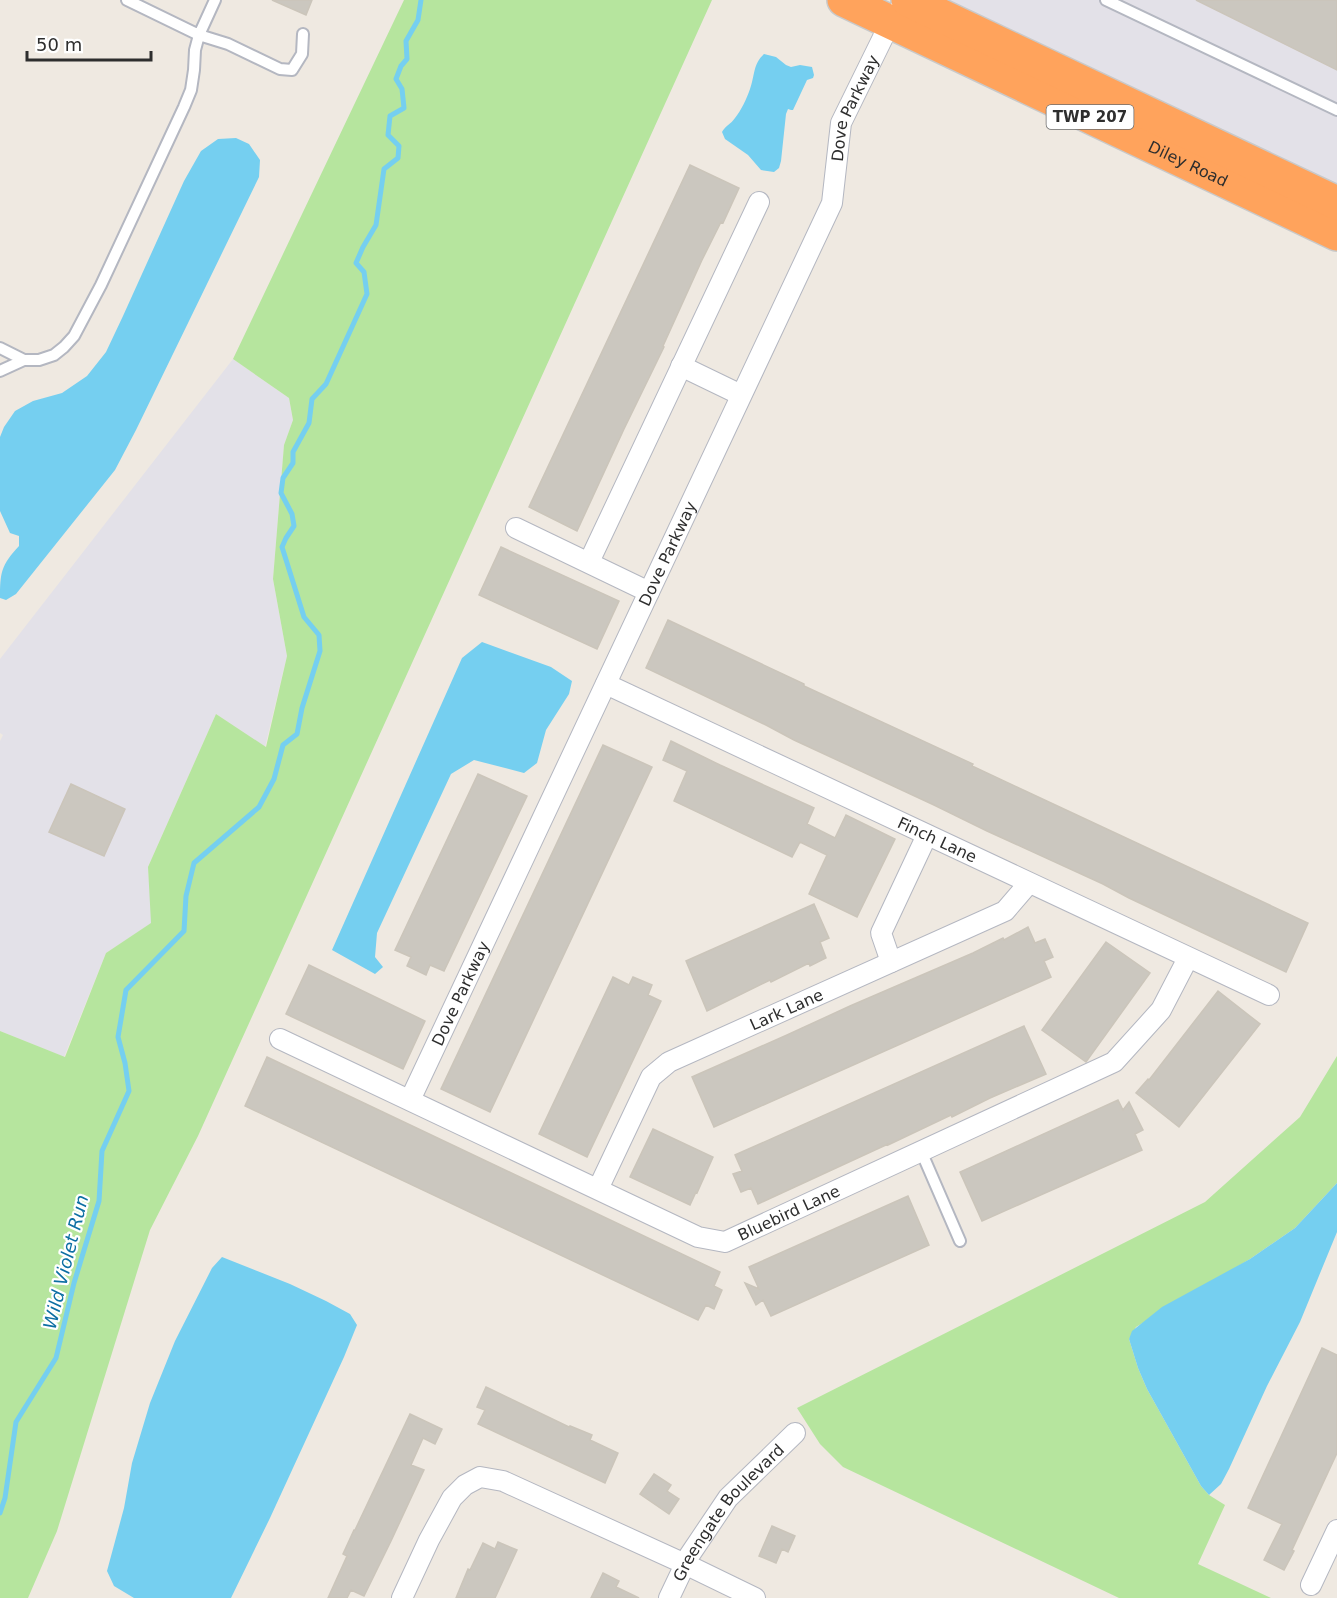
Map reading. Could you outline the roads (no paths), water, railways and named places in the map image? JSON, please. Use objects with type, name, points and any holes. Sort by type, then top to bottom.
[{"type":"highway","name":"Diley Road","points":[[844,0],[900,7],[1337,203]]},
{"type":"highway","name":"Diley Road","points":[[900,7],[1337,234]]},
{"type":"street","name":"Dove Parkway","points":[[410,1100],[832,203],[842,123],[900,7]]},
{"type":"street","points":[[588,562],[759,202]]},
{"type":"street","points":[[681,366],[741,395]]},
{"type":"street","points":[[516,528],[649,592]]},
{"type":"street","name":"Finch Lane","points":[[606,684],[1269,995]]},
{"type":"street","points":[[891,962],[881,933],[927,835]]},
{"type":"street","name":"Lark Lane","points":[[598,1189],[651,1077],[669,1062],[1005,910],[1029,883]]},
{"type":"street","name":"Bluebird Lane","points":[[280,1039],[698,1237],[725,1242],[1114,1062],[1161,1010],[1188,958]]},
{"type":"street","name":"Greengate Boulevard","points":[[669,1598],[689,1556],[728,1498],[795,1433]]},
{"type":"street","points":[[402,1598],[452,1498],[465,1485],[480,1477],[503,1481],[755,1598]]},
{"type":"street","points":[[1311,1585],[1337,1530]]},
{"type":"lane","points":[[127,0],[199,35],[228,44],[280,69],[292,70],[302,54],[303,34]]},
{"type":"lane","points":[[0,371],[24,360],[39,360],[54,355],[74,336],[101,285],[184,107],[190,90],[199,35],[215,0]]},
{"type":"lane","points":[[1106,0],[1337,110]]},
{"type":"lane","points":[[0,348],[24,360]]},
{"type":"lane","points":[[921,1151],[960,1241]]},
{"type":"water","points":[[764,54],[776,57],[791,67],[800,65],[812,67],[814,75],[813,78],[807,80],[793,110],[788,109],[781,161],[779,168],[774,172],[761,170],[748,155],[725,139],[722,132],[742,108],[756,66]]},
{"type":"water","points":[[236,138],[249,144],[260,160],[259,177],[136,430],[115,470],[16,594],[6,600],[0,598],[3,570],[8,559],[19,546],[19,536],[10,533],[0,511],[0,437],[4,427],[15,411],[33,401],[62,393],[87,376],[106,352],[184,181],[201,151],[218,139]]},
{"type":"water","points":[[482,642],[551,667],[572,681],[569,694],[546,730],[537,763],[524,773],[474,760],[451,774],[377,933],[375,957],[383,967],[375,974],[332,950],[462,658]]},
{"type":"water","points":[[1337,1183],[1337,1232],[1300,1322],[1267,1386],[1229,1469],[1221,1484],[1209,1495],[1201,1486],[1147,1389],[1129,1339],[1132,1331],[1162,1307],[1250,1259],[1295,1228]]},
{"type":"water","points":[[222,1257],[326,1301],[350,1314],[357,1325],[270,1518],[231,1598],[134,1598],[114,1586],[107,1571],[124,1508],[132,1463],[150,1403],[175,1341],[212,1268]]},
{"type":"waterway","name":"Wild Violet Run","points":[[0,1513],[5,1498],[16,1422],[56,1358],[74,1283],[99,1201],[102,1151],[129,1091],[118,1037],[126,990],[184,931],[186,896],[194,863],[259,807],[274,779],[283,745],[297,734],[302,708],[320,651],[319,635],[304,617],[282,547],[294,526],[292,514],[281,493],[283,478],[293,463],[293,452],[309,423],[312,399],[326,384],[367,294],[364,272],[356,263],[376,225],[384,169],[398,158],[399,146],[388,135],[390,116],[404,108],[402,89],[396,79],[401,66],[407,59],[406,41],[418,20],[421,0]]}]
